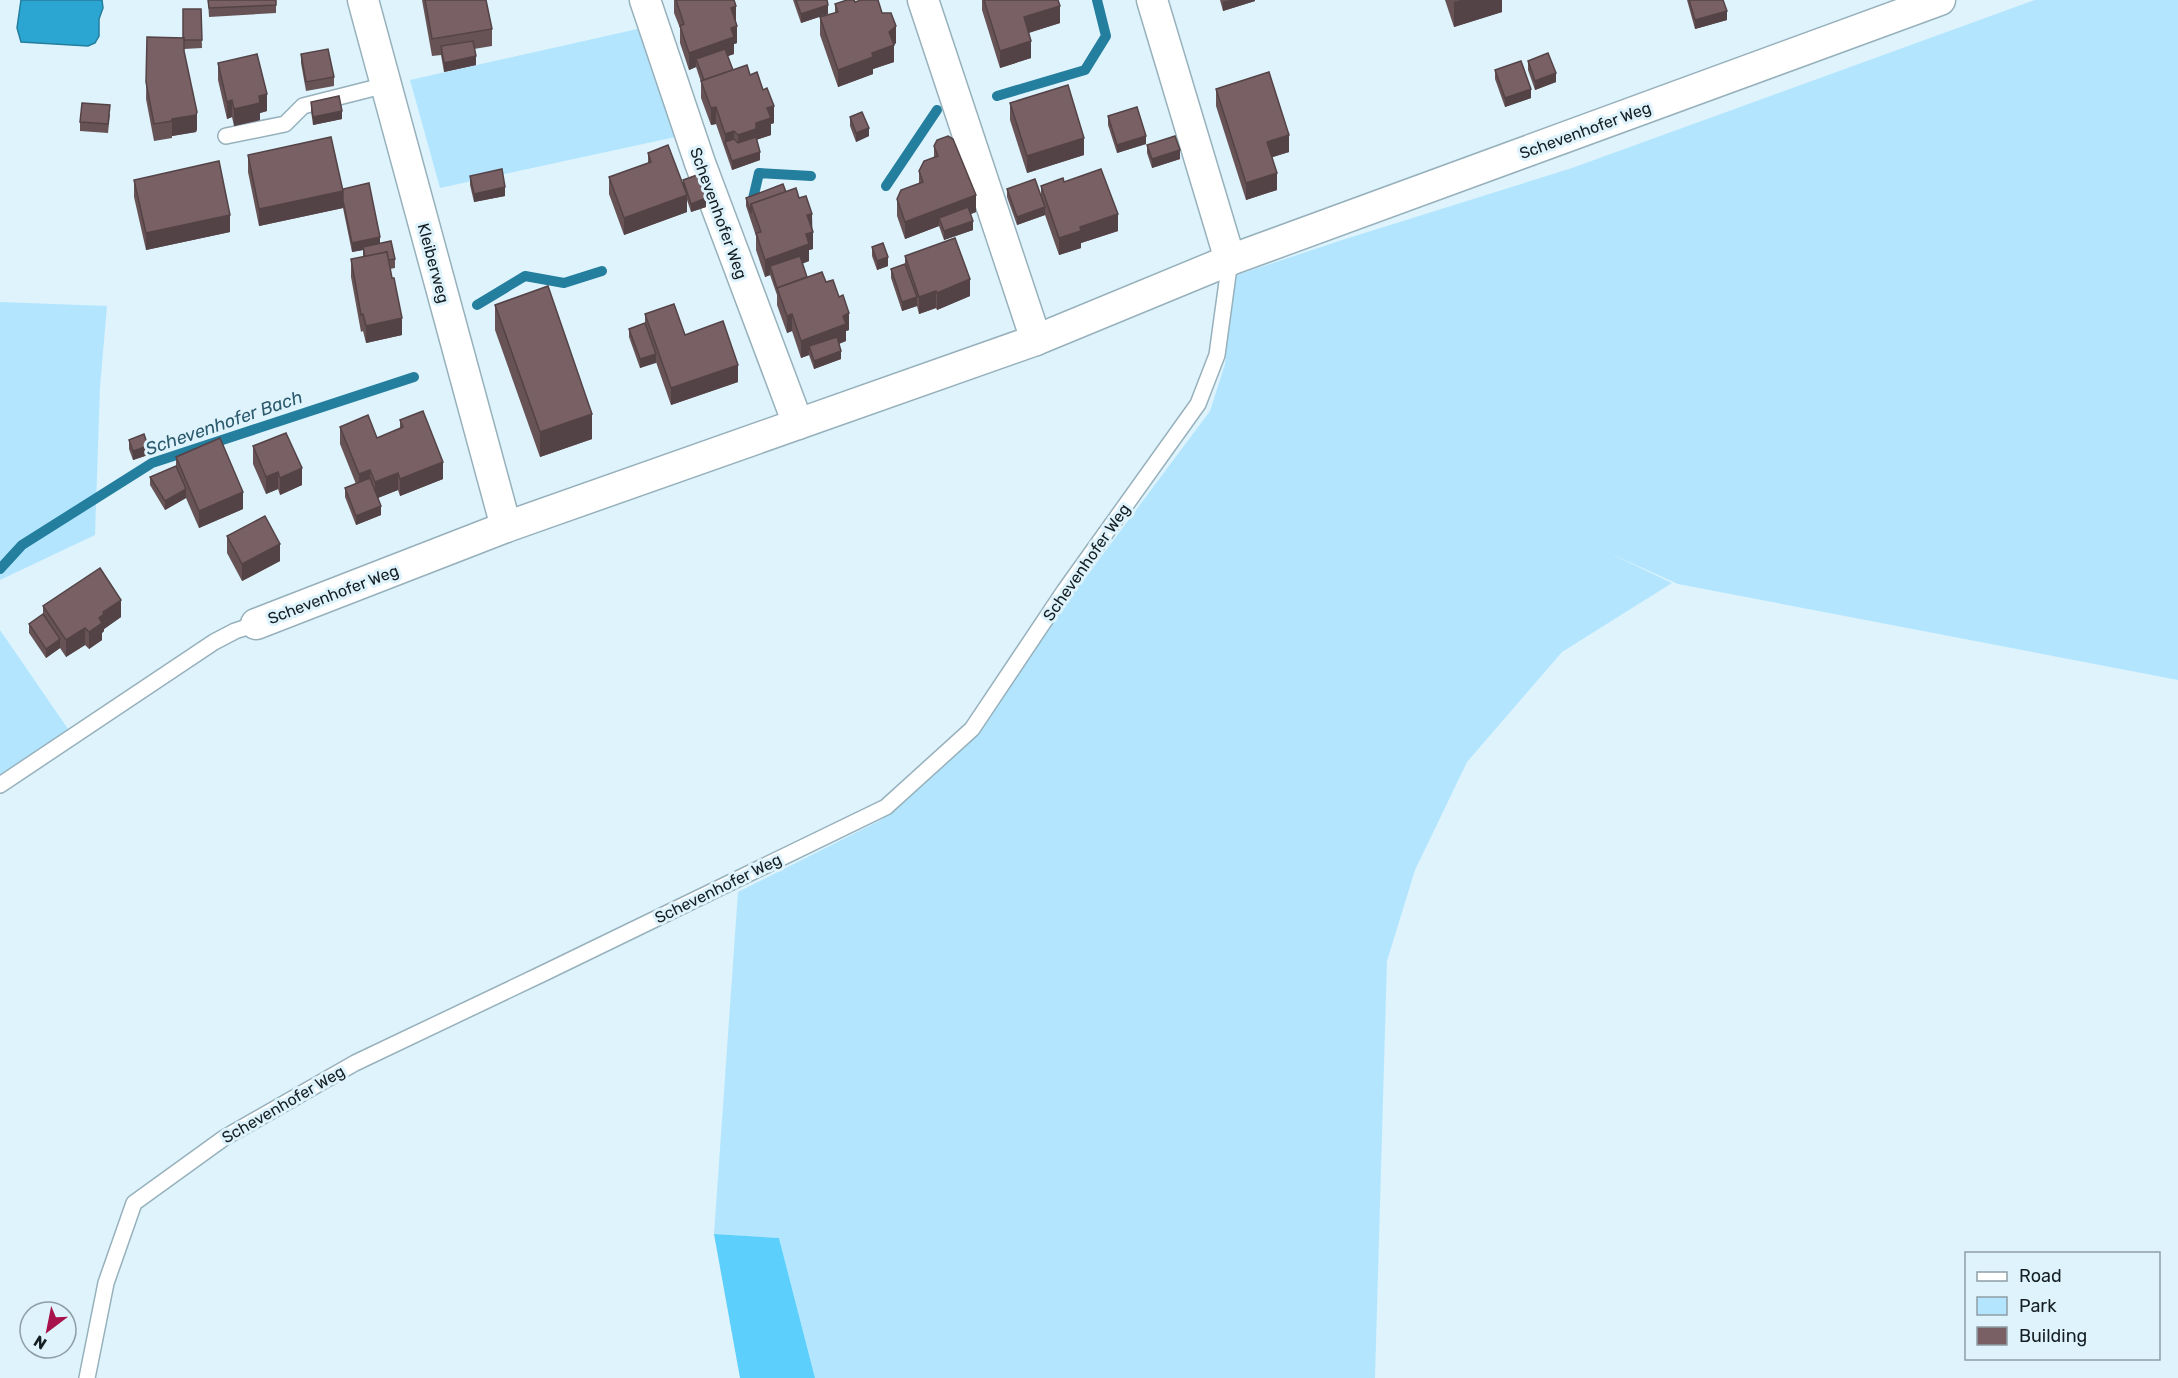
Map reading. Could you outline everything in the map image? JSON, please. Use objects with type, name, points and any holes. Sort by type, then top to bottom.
[{"type":"street","name":"Kleiberweg","points":[[363,0],[506,527]]},
{"type":"street","name":"Schevenhofer Weg","points":[[645,0],[700,163],[798,424]]},
{"type":"street","points":[[923,0],[1036,340]]},
{"type":"street","name":"Schevenhofer Weg","points":[[1152,0],[1230,260]]},
{"type":"street","name":"Schevenhofer Weg","points":[[256,624],[506,527],[1036,340],[1230,260],[1940,0]]},
{"type":"lane","points":[[226,136],[285,124],[303,106],[386,85]]},
{"type":"lane","name":"Schevenhofer Weg","points":[[87,1378],[106,1283],[134,1203],[224,1138],[355,1063],[886,807],[972,729],[1065,590],[1198,404],[1216,355],[1230,260]]},
{"type":"lane","name":"Schevenhofer Weg","points":[[0,785],[214,642],[235,631],[256,624]]},
{"type":"green space","points":[[2035,0],[2178,0],[2178,680],[1678,584],[1607,552],[1672,583],[1562,652],[1467,762],[1415,870],[1387,961],[1375,1378],[815,1378],[779,1238],[714,1234],[738,892],[881,820],[978,733],[1074,593],[1210,411],[1225,364],[1234,276],[1572,168]]},
{"type":"green space","points":[[642,28],[680,136],[440,188],[410,80]]},
{"type":"green space","points":[[0,302],[107,306],[100,387],[95,535],[0,580]]},
{"type":"green space","points":[[0,630],[68,729],[0,775]]},
{"type":"shaded area","points":[[21,0],[102,0],[99,36],[95,43],[88,46],[21,42],[17,28]]},
{"type":"shaded area","points":[[714,1234],[779,1238],[815,1378],[740,1378]]},
{"type":"building","points":[[208,0],[276,0],[276,5],[209,8]]},
{"type":"building","points":[[425,0],[486,0],[492,29],[432,39]]},
{"type":"building","points":[[676,0],[734,0],[736,6],[731,8],[737,26],[731,28],[734,37],[689,53],[680,26],[684,24]]},
{"type":"building","points":[[796,0],[827,0],[828,5],[801,14]]},
{"type":"building","points":[[847,0],[855,2],[878,0],[882,13],[891,13],[896,26],[889,32],[894,45],[872,53],[873,57],[838,70],[820,17],[838,12],[835,4]]},
{"type":"building","points":[[984,0],[1058,0],[1060,6],[1024,17],[1031,41],[1000,51]]},
{"type":"building","points":[[1689,0],[1723,0],[1727,11],[1695,20]]},
{"type":"building","points":[[183,9],[201,9],[202,40],[184,40]]},
{"type":"building","points":[[147,37],[184,38],[184,51],[196,115],[154,124],[146,82]]},
{"type":"building","points":[[473,41],[476,56],[444,63],[441,46]]},
{"type":"building","points":[[328,49],[334,77],[306,82],[301,54]]},
{"type":"building","points":[[725,49],[733,70],[704,80],[696,59]]},
{"type":"building","points":[[1548,53],[1556,73],[1535,81],[1528,61]]},
{"type":"building","points":[[257,54],[267,94],[259,96],[260,103],[234,109],[232,100],[227,102],[218,63]]},
{"type":"building","points":[[1521,61],[1531,89],[1505,98],[1495,70]]},
{"type":"building","points":[[747,65],[750,75],[757,72],[763,90],[767,88],[774,106],[767,108],[771,118],[756,123],[756,129],[738,135],[734,131],[725,134],[716,107],[711,108],[701,81]]},
{"type":"building","points":[[1269,72],[1289,135],[1267,142],[1277,173],[1246,183],[1216,89]]},
{"type":"building","points":[[1068,85],[1084,138],[1027,156],[1010,103]]},
{"type":"building","points":[[339,96],[342,111],[313,117],[311,102]]},
{"type":"building","points":[[82,103],[110,105],[108,124],[80,122]]},
{"type":"building","points":[[1137,107],[1146,136],[1117,145],[1108,116]]},
{"type":"building","points":[[862,112],[869,128],[856,133],[850,117]]},
{"type":"building","points":[[948,136],[953,139],[976,195],[905,222],[897,199],[901,190],[923,182],[919,171],[924,161],[938,156],[934,146],[937,140]]},
{"type":"building","points":[[1175,136],[1180,150],[1152,159],[1147,145]]},
{"type":"building","points":[[331,137],[343,191],[259,209],[248,155]]},
{"type":"building","points":[[756,137],[760,152],[732,161],[725,142],[734,139],[738,143]]},
{"type":"building","points":[[668,145],[687,195],[624,218],[609,177],[651,162],[648,153]]},
{"type":"building","points":[[219,161],[230,215],[146,233],[134,180]]},
{"type":"building","points":[[502,169],[505,187],[474,194],[470,176]]},
{"type":"building","points":[[1101,169],[1118,214],[1080,227],[1081,231],[1059,238],[1041,186],[1063,178],[1064,182]]},
{"type":"building","points":[[697,175],[706,198],[691,204],[683,180]]},
{"type":"building","points":[[1035,179],[1045,207],[1017,217],[1007,189]]},
{"type":"building","points":[[369,183],[380,237],[352,243],[343,201],[343,189]]},
{"type":"building","points":[[783,184],[786,192],[751,204],[751,213],[746,198]]},
{"type":"building","points":[[796,188],[799,198],[806,196],[812,214],[807,215],[813,232],[806,234],[809,244],[765,260],[756,233],[761,232],[751,204]]},
{"type":"building","points":[[968,207],[973,221],[944,231],[939,218]]},
{"type":"building","points":[[955,238],[970,279],[937,293],[936,291],[919,297],[905,256]]},
{"type":"building","points":[[391,241],[395,259],[388,260],[387,252],[365,257],[363,247]]},
{"type":"building","points":[[883,243],[888,257],[877,261],[872,247]]},
{"type":"building","points":[[387,252],[402,318],[366,326],[363,314],[361,315],[351,259]]},
{"type":"building","points":[[800,256],[807,277],[777,288],[770,266]]},
{"type":"building","points":[[905,264],[917,297],[902,302],[891,269]]},
{"type":"building","points":[[822,272],[826,282],[833,280],[839,297],[843,295],[849,313],[843,316],[846,324],[801,341],[792,314],[787,316],[777,288]]},
{"type":"building","points":[[548,286],[592,414],[540,432],[495,305]]},
{"type":"building","points":[[674,304],[685,335],[723,321],[738,365],[671,388],[645,314]]},
{"type":"building","points":[[645,323],[656,354],[640,359],[629,329]]},
{"type":"building","points":[[837,337],[841,351],[814,361],[809,346]]},
{"type":"building","points":[[423,411],[443,462],[400,479],[398,473],[375,482],[370,470],[359,474],[340,427],[368,415],[377,438],[403,427],[400,420]]},
{"type":"building","points":[[286,433],[302,468],[280,478],[278,472],[266,477],[253,446]]},
{"type":"building","points":[[144,434],[148,446],[133,451],[129,440]]},
{"type":"building","points":[[220,438],[243,492],[199,511],[176,457]]},
{"type":"building","points":[[176,466],[186,489],[165,501],[150,477]]},
{"type":"building","points":[[370,478],[381,506],[356,516],[345,488]]},
{"type":"building","points":[[265,516],[280,544],[242,564],[227,536]]},
{"type":"building","points":[[100,568],[121,600],[103,612],[104,614],[99,618],[102,623],[89,632],[85,628],[66,640],[43,606]]},
{"type":"building","points":[[43,614],[60,639],[46,649],[29,624]]},
{"type":"waterway","name":"Schevenhofer Bach","points":[[997,96],[1085,70],[1106,36],[1097,0]]},
{"type":"waterway","name":"Schevenhofer Bach","points":[[886,186],[937,110]]},
{"type":"waterway","name":"Schevenhofer Bach","points":[[752,203],[759,173],[811,176]]},
{"type":"waterway","name":"Schevenhofer Bach","points":[[477,305],[525,276],[564,283],[602,271]]},
{"type":"waterway","name":"Schevenhofer Bach","points":[[0,569],[22,545],[152,463],[414,377]]}]
